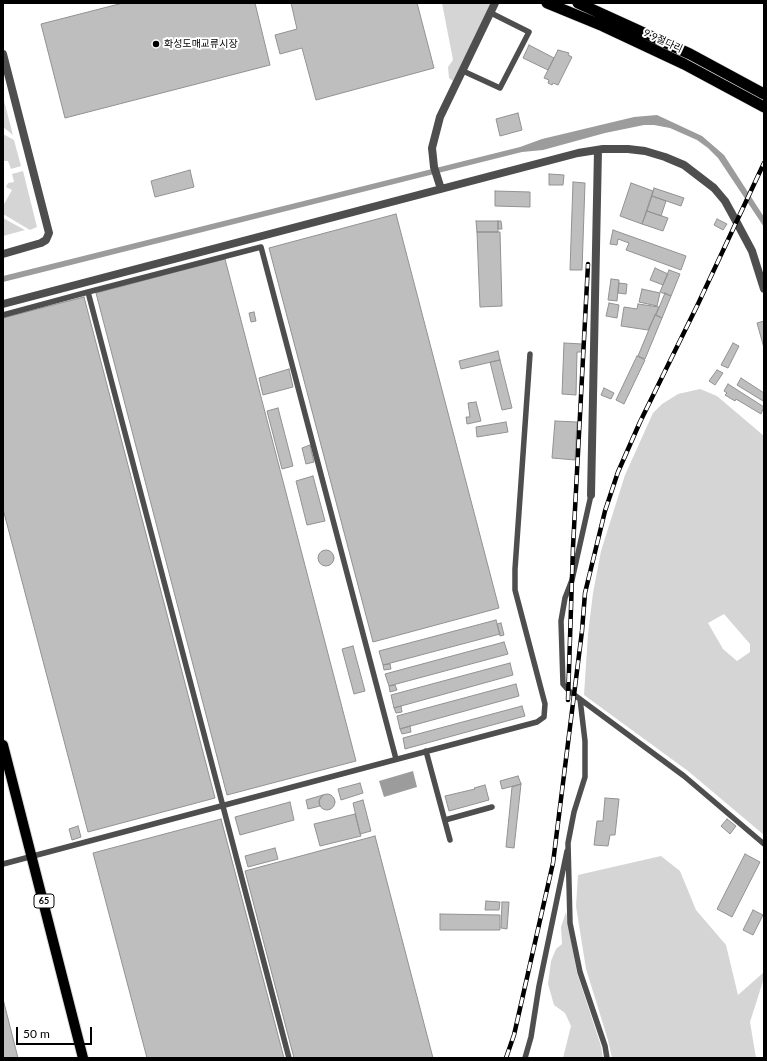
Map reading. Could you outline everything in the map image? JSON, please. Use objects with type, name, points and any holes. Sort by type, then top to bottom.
[{"type":"highway","name":"9·9절다리","points":[[548,3],[603,26],[684,64],[764,107]]},
{"type":"highway","name":"9·9절다리","points":[[578,3],[690,54],[764,94]]},
{"type":"main road","name":"65","points":[[3,745],[83,1058]]},
{"type":"street","points":[[441,189],[434,167],[432,148],[440,117],[495,3]]},
{"type":"street","points":[[3,54],[49,233],[46,240],[41,243],[3,254]]},
{"type":"street","points":[[3,304],[441,189],[598,150],[628,149],[645,151],[684,165],[706,181],[724,201],[736,221],[752,251],[764,289]]},
{"type":"street","points":[[591,495],[598,150]]},
{"type":"lane","points":[[463,71],[500,88],[529,32],[491,13]]},
{"type":"lane","points":[[3,315],[261,248],[396,759]]},
{"type":"lane","points":[[88,292],[289,1058]]},
{"type":"lane","points":[[3,864],[396,759],[427,756],[537,722],[544,717],[545,704],[516,590],[515,569],[530,354]]},
{"type":"lane","points":[[591,495],[572,580],[565,598],[561,621],[563,684],[684,776],[764,844]]},
{"type":"lane","points":[[525,1058],[531,1037],[539,986],[574,812],[585,777],[585,741],[580,698]]},
{"type":"lane","points":[[427,756],[450,840]]},
{"type":"lane","points":[[445,820],[492,807]]},
{"type":"lane","points":[[568,843],[570,923],[580,972],[605,1046],[607,1058]]},
{"type":"shaded area","points":[[442,3],[491,3],[453,81],[449,78],[448,67],[453,60]]},
{"type":"shaded area","points":[[3,97],[13,135],[3,127]]},
{"type":"shaded area","points":[[657,115],[702,136],[724,155],[764,217],[764,227],[718,158],[708,148],[697,140],[670,128],[644,125],[605,133],[543,150],[522,152],[3,282],[3,276],[520,147],[542,139],[634,117]]},
{"type":"shaded area","points":[[3,134],[14,140],[21,166],[11,169],[8,161],[3,161]]},
{"type":"shaded area","points":[[23,171],[37,227],[30,230],[3,214],[3,206],[12,190],[6,187],[8,183],[14,182],[12,174]]},
{"type":"shaded area","points":[[3,218],[25,230],[3,236]]},
{"type":"shaded area","points":[[700,389],[717,396],[764,436],[764,835],[688,771],[584,695],[588,634],[593,593],[601,551],[625,475],[653,413],[662,404],[678,394]],"holes":[[[724,614],[750,644],[750,652],[737,661],[723,649],[708,623]]]},
{"type":"shaded area","points":[[413,771],[417,787],[384,797],[379,781]]},
{"type":"shaded area","points":[[661,856],[680,871],[696,910],[726,945],[738,995],[764,972],[764,978],[750,1022],[756,1058],[612,1058],[608,1040],[586,969],[576,906],[578,875]]},
{"type":"shaded area","points":[[566,912],[577,973],[601,1046],[603,1058],[563,1058],[571,1026],[565,1013],[554,1005],[548,984],[551,961],[556,949],[562,944],[561,927]]},
{"type":"building","name":"화성도매교류시장","points":[[123,3],[255,3],[270,65],[65,118],[41,24]]},
{"type":"building","points":[[291,3],[417,3],[434,68],[316,100],[302,48],[280,54],[275,35],[297,29]]},
{"type":"building","points":[[529,45],[554,58],[548,70],[523,58]]},
{"type":"building","points":[[558,50],[569,53],[568,55],[572,57],[558,85],[553,83],[552,85],[548,83],[549,80],[544,78]]},
{"type":"building","points":[[518,113],[522,130],[500,136],[496,119]]},
{"type":"building","points":[[190,170],[194,187],[155,197],[151,181]]},
{"type":"building","points":[[549,174],[564,175],[563,185],[549,185]]},
{"type":"building","points":[[573,182],[585,183],[582,270],[570,270]]},
{"type":"building","points":[[631,183],[653,191],[642,224],[620,216]]},
{"type":"building","points":[[654,188],[684,198],[681,206],[652,196]]},
{"type":"building","points":[[495,191],[530,192],[530,207],[495,206]]},
{"type":"building","points":[[652,196],[666,201],[661,216],[647,211]]},
{"type":"building","points":[[647,211],[668,218],[663,231],[642,224]]},
{"type":"building","points":[[396,214],[499,608],[373,642],[269,248]]},
{"type":"building","points":[[717,219],[727,224],[723,230],[714,225]]},
{"type":"building","points":[[476,221],[498,221],[498,232],[477,232]]},
{"type":"building","points":[[498,221],[501,221],[502,229],[498,229]]},
{"type":"building","points":[[613,230],[686,256],[681,270],[626,250],[629,243],[618,239],[617,245],[610,244]]},
{"type":"building","points":[[477,232],[500,232],[502,306],[480,307]]},
{"type":"building","points":[[225,259],[356,761],[227,795],[96,293]]},
{"type":"building","points":[[655,268],[668,274],[663,285],[650,280]]},
{"type":"building","points":[[669,270],[680,274],[671,296],[660,292]]},
{"type":"building","points":[[611,279],[619,280],[617,301],[608,300]]},
{"type":"building","points":[[619,283],[627,284],[626,294],[618,293]]},
{"type":"building","points":[[642,289],[660,293],[657,306],[639,302]]},
{"type":"building","points":[[665,293],[671,296],[662,318],[656,315]]},
{"type":"building","points":[[84,297],[215,798],[88,832],[3,509],[3,318]]},
{"type":"building","points":[[609,303],[619,305],[617,318],[606,316]]},
{"type":"building","points":[[638,304],[659,307],[648,330],[621,326],[624,307],[637,309]]},
{"type":"building","points":[[254,312],[256,321],[251,322],[249,313]]},
{"type":"building","points":[[655,315],[662,318],[645,359],[638,356]]},
{"type":"building","points":[[764,321],[764,348],[757,323]]},
{"type":"building","points":[[564,343],[582,344],[582,352],[577,352],[576,395],[562,394]]},
{"type":"building","points":[[733,343],[739,346],[728,368],[721,365]]},
{"type":"building","points":[[498,351],[500,360],[461,369],[459,361]]},
{"type":"building","points":[[637,356],[645,360],[624,404],[616,400]]},
{"type":"building","points":[[500,360],[512,408],[502,410],[490,362]]},
{"type":"building","points":[[289,369],[293,387],[263,395],[259,378]]},
{"type":"building","points":[[717,370],[723,373],[715,385],[709,381]]},
{"type":"building","points":[[741,378],[764,393],[763,401],[737,385]]},
{"type":"building","points":[[728,384],[764,407],[761,414],[736,399],[735,401],[725,395],[727,393],[724,391]]},
{"type":"building","points":[[604,388],[614,393],[611,399],[601,395]]},
{"type":"building","points":[[476,402],[481,421],[467,424],[466,417],[470,417],[468,403]]},
{"type":"building","points":[[278,408],[293,466],[282,469],[267,411]]},
{"type":"building","points":[[555,421],[577,422],[575,460],[552,458]]},
{"type":"building","points":[[506,422],[508,432],[477,437],[476,427]]},
{"type":"building","points":[[310,445],[314,462],[306,464],[302,448]]},
{"type":"building","points":[[313,476],[325,521],[307,525],[296,481]]},
{"type":"building","points":[[323,550],[329,550],[334,555],[332,564],[329,566],[323,566],[318,561],[318,555]]},
{"type":"building","points":[[496,620],[500,634],[383,665],[379,651]]},
{"type":"building","points":[[501,623],[504,635],[500,636],[497,624]]},
{"type":"building","points":[[504,642],[508,654],[389,686],[385,674]]},
{"type":"building","points":[[353,646],[365,691],[354,694],[342,649]]},
{"type":"building","points":[[510,663],[513,675],[394,708],[391,695]]},
{"type":"building","points":[[390,664],[391,669],[384,670],[383,665]]},
{"type":"building","points":[[516,684],[519,696],[400,729],[397,716]]},
{"type":"building","points":[[395,685],[397,690],[390,692],[389,686]]},
{"type":"building","points":[[401,706],[402,712],[396,713],[394,708]]},
{"type":"building","points":[[522,706],[525,716],[405,749],[403,738]]},
{"type":"building","points":[[410,726],[411,732],[402,734],[400,729]]},
{"type":"building","points":[[518,776],[521,784],[502,789],[500,781]]},
{"type":"building","points":[[360,783],[363,793],[341,800],[338,789]]},
{"type":"building","points":[[521,784],[514,848],[506,847],[512,787]]},
{"type":"building","points":[[485,785],[489,800],[449,811],[445,796],[475,789],[474,788]]},
{"type":"building","points":[[324,794],[330,794],[335,799],[333,808],[330,810],[324,810],[319,805],[319,799]]},
{"type":"building","points":[[323,795],[319,801],[320,806],[308,809],[306,800]]},
{"type":"building","points":[[605,798],[619,799],[615,835],[610,835],[608,846],[594,845],[597,821],[603,821]]},
{"type":"building","points":[[363,800],[371,831],[360,834],[353,803]]},
{"type":"building","points":[[290,802],[294,820],[240,835],[235,817]]},
{"type":"building","points":[[355,814],[361,836],[320,846],[314,824]]},
{"type":"building","points":[[221,819],[284,1058],[147,1058],[93,853]]},
{"type":"building","points":[[727,819],[736,826],[730,834],[721,826]]},
{"type":"building","points":[[78,826],[81,837],[72,840],[69,829]]},
{"type":"building","points":[[375,836],[433,1058],[294,1058],[245,871]]},
{"type":"building","points":[[275,848],[278,859],[248,867],[245,856]]},
{"type":"building","points":[[745,854],[760,862],[732,917],[717,909]]},
{"type":"building","points":[[486,901],[500,902],[499,910],[485,910]]},
{"type":"building","points":[[502,902],[509,902],[507,929],[501,928]]},
{"type":"building","points":[[753,910],[763,915],[753,935],[743,930]]},
{"type":"building","points":[[440,914],[500,915],[500,930],[440,930]]},
{"type":"building","points":[[3,999],[18,1058],[3,1058]]},
{"type":"railway","points":[[506,1058],[514,1035],[553,863],[582,631],[585,593],[605,511],[618,472],[640,422],[698,304],[764,163]]},
{"type":"railway","points":[[568,700],[573,547],[588,264]]},
{"type":"place","name":"화성도매교류시장","points":[[156,44]]}]
